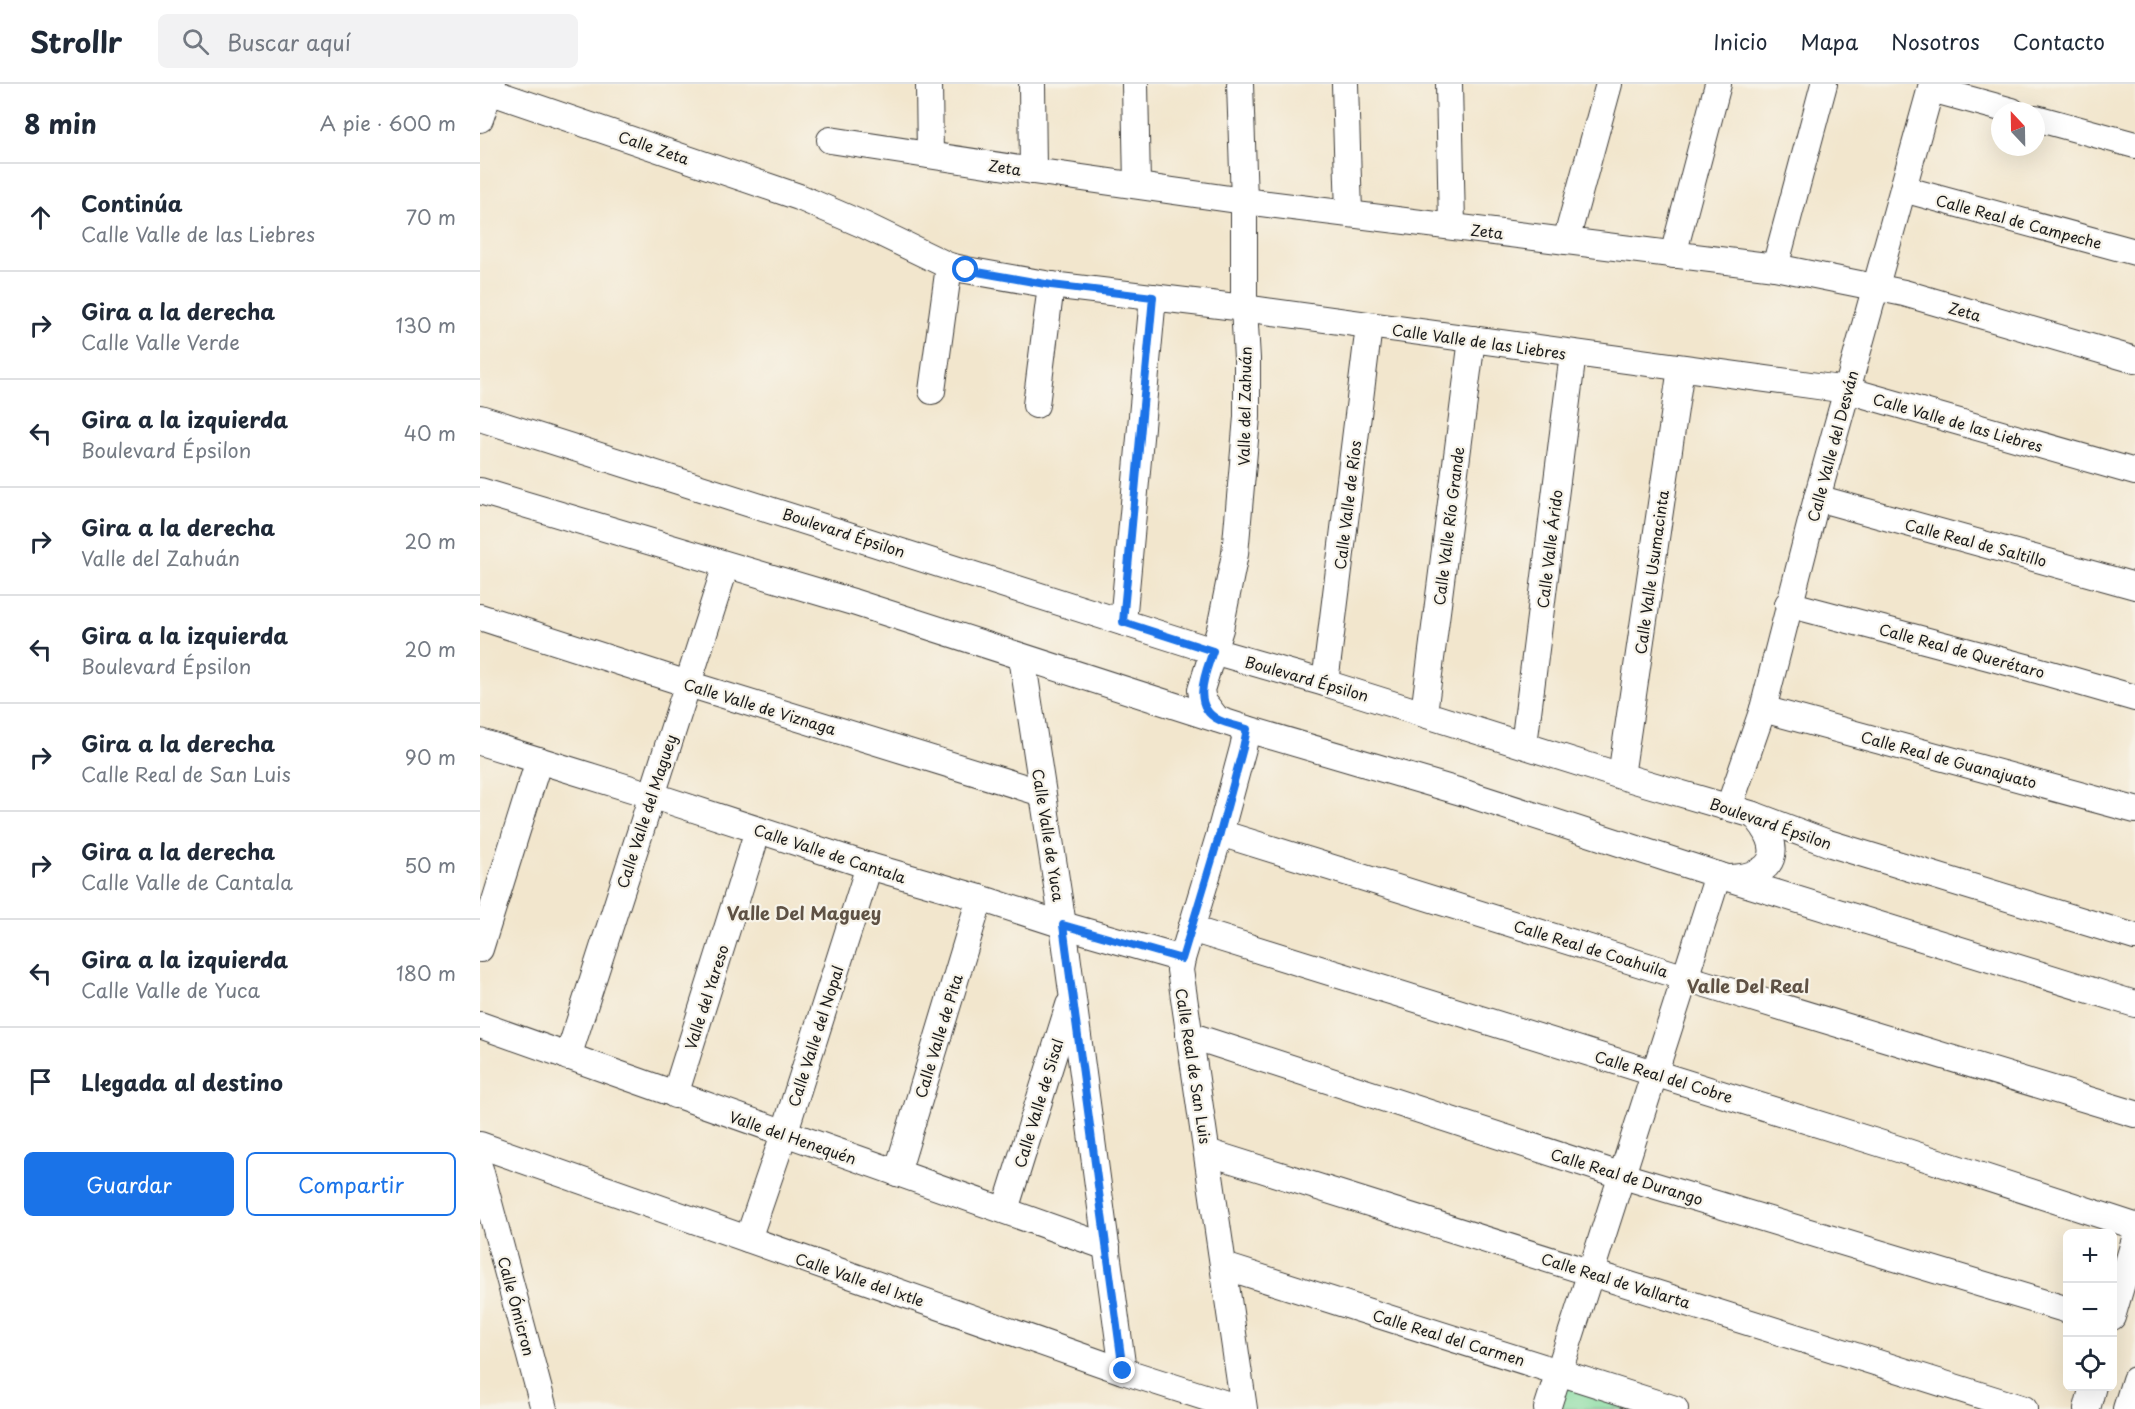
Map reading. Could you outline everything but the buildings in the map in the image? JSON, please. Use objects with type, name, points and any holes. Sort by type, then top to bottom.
[{"type":"street","points":[[929,84],[930,155]]},
{"type":"street","points":[[1032,84],[1033,171]]},
{"type":"street","points":[[1135,84],[1137,185]]},
{"type":"street","name":"Valle del Zahuán","points":[[1217,719],[1203,701],[1201,690],[1220,629],[1230,586],[1239,517],[1247,417],[1240,84]]},
{"type":"street","points":[[1345,84],[1349,213]]},
{"type":"street","points":[[1449,84],[1452,226]]},
{"type":"street","points":[[1566,241],[1609,84]]},
{"type":"street","points":[[1673,255],[1718,84]]},
{"type":"street","points":[[1775,267],[1824,84]]},
{"type":"street","points":[[1932,86],[1991,104]]},
{"type":"street","name":"Calle Valle del Desván","points":[[1729,807],[1763,709],[1788,604],[1932,86]]},
{"type":"street","points":[[480,119],[487,88]]},
{"type":"street","name":"Calle Zeta","points":[[487,88],[828,208]]},
{"type":"street","points":[[2045,120],[2135,145]]},
{"type":"street","name":"Zeta","points":[[830,140],[1244,201],[1775,267],[1913,296],[2135,360]]},
{"type":"street","name":"Calle Real de Campeche","points":[[1903,189],[2135,252]]},
{"type":"street","name":"Calle Valle de las Liebres","points":[[828,208],[949,266],[999,278],[1244,308],[1847,390],[2135,472]]},
{"type":"street","points":[[932,391],[949,266]]},
{"type":"street","points":[[1036,405],[1051,285]]},
{"type":"street","points":[[1123,622],[1153,297]]},
{"type":"street","name":"Calle Valle de Ríos","points":[[1325,683],[1369,326]]},
{"type":"street","name":"Calle Valle Río Grande","points":[[1424,713],[1472,339]]},
{"type":"street","name":"Calle Valle Árido","points":[[1524,745],[1573,353]]},
{"type":"street","name":"Calle Valle Usumacinta","points":[[1621,776],[1681,368]]},
{"type":"street","name":"Boulevard Épsilon","points":[[480,418],[1213,651],[1729,807],[1828,843],[2133,936]]},
{"type":"street","points":[[480,491],[853,602],[1247,729],[1468,794],[2130,1005]]},
{"type":"street","name":"Calle Real de Saltillo","points":[[1817,498],[2135,586]]},
{"type":"street","name":"Calle Valle del Maguey","points":[[568,1057],[726,565]]},
{"type":"street","name":"Calle Real de Querétaro","points":[[1788,604],[2135,698]]},
{"type":"street","name":"Calle Valle de Viznaga","points":[[480,617],[1042,793]]},
{"type":"street","name":"Calle Valle de Yuca","points":[[1022,657],[1063,925],[1123,1371]]},
{"type":"street","name":"Calle Real de Guanajuato","points":[[1763,709],[2135,810]]},
{"type":"street","name":"Calle Real de San Luis","points":[[1243,1409],[1180,970],[1220,833],[1247,729]]},
{"type":"street","name":"Calle Valle de Cantala","points":[[480,742],[869,866],[1182,959]]},
{"type":"street","points":[[480,949],[539,760]]},
{"type":"street","points":[[1724,877],[1745,878],[1755,875],[1771,859],[1772,840],[1754,815]]},
{"type":"street","name":"Valle del Yareso","points":[[675,1095],[759,830]]},
{"type":"street","name":"Calle Real de Coahuila","points":[[1220,833],[1686,978],[2135,1114]]},
{"type":"street","name":"Calle Valle del Nopal","points":[[748,1239],[784,1134],[869,866]]},
{"type":"street","points":[[1547,1409],[1686,978],[1724,877]]},
{"type":"street","name":"Calle Valle de Pita","points":[[897,1173],[980,898]]},
{"type":"street","name":"Calle Real del Cobre","points":[[1191,929],[1892,1147],[2135,1226]]},
{"type":"street","name":"Calle Valle de Sisal","points":[[1005,1210],[1071,996]]},
{"type":"street","name":"Valle del Henequén","points":[[480,1025],[1107,1247]]},
{"type":"street","name":"Calle Real de Durango","points":[[1189,1035],[1623,1176],[2063,1309]]},
{"type":"street","name":"Calle Valle del Ixtle","points":[[480,1145],[1123,1371],[1243,1409]]},
{"type":"street","name":"Calle Real de Vallarta","points":[[1207,1152],[2024,1409]]},
{"type":"street","name":"Calle Ómicron","points":[[480,1169],[544,1409]]},
{"type":"street","points":[[2117,1300],[2135,1239]]},
{"type":"street","name":"Calle Real del Carmen","points":[[1224,1266],[1675,1409]]},
{"type":"street","points":[[2126,1409],[2135,1380]]},
{"type":"street","points":[[2087,1409],[2092,1391]]},
{"type":"green space","points":[[1567,1380],[1651,1409],[1558,1409]]},
{"type":"district","name":"Valle Del Maguey","points":[[804,912]]},
{"type":"district","name":"Valle Del Real","points":[[1748,985]]},
{"type":"route","points":[[966,270],[999,278],[1153,297],[1123,622],[1213,651],[1203,680],[1201,690],[1203,701],[1217,719],[1247,729],[1220,833],[1182,959],[1063,925],[1123,1371]]}]
